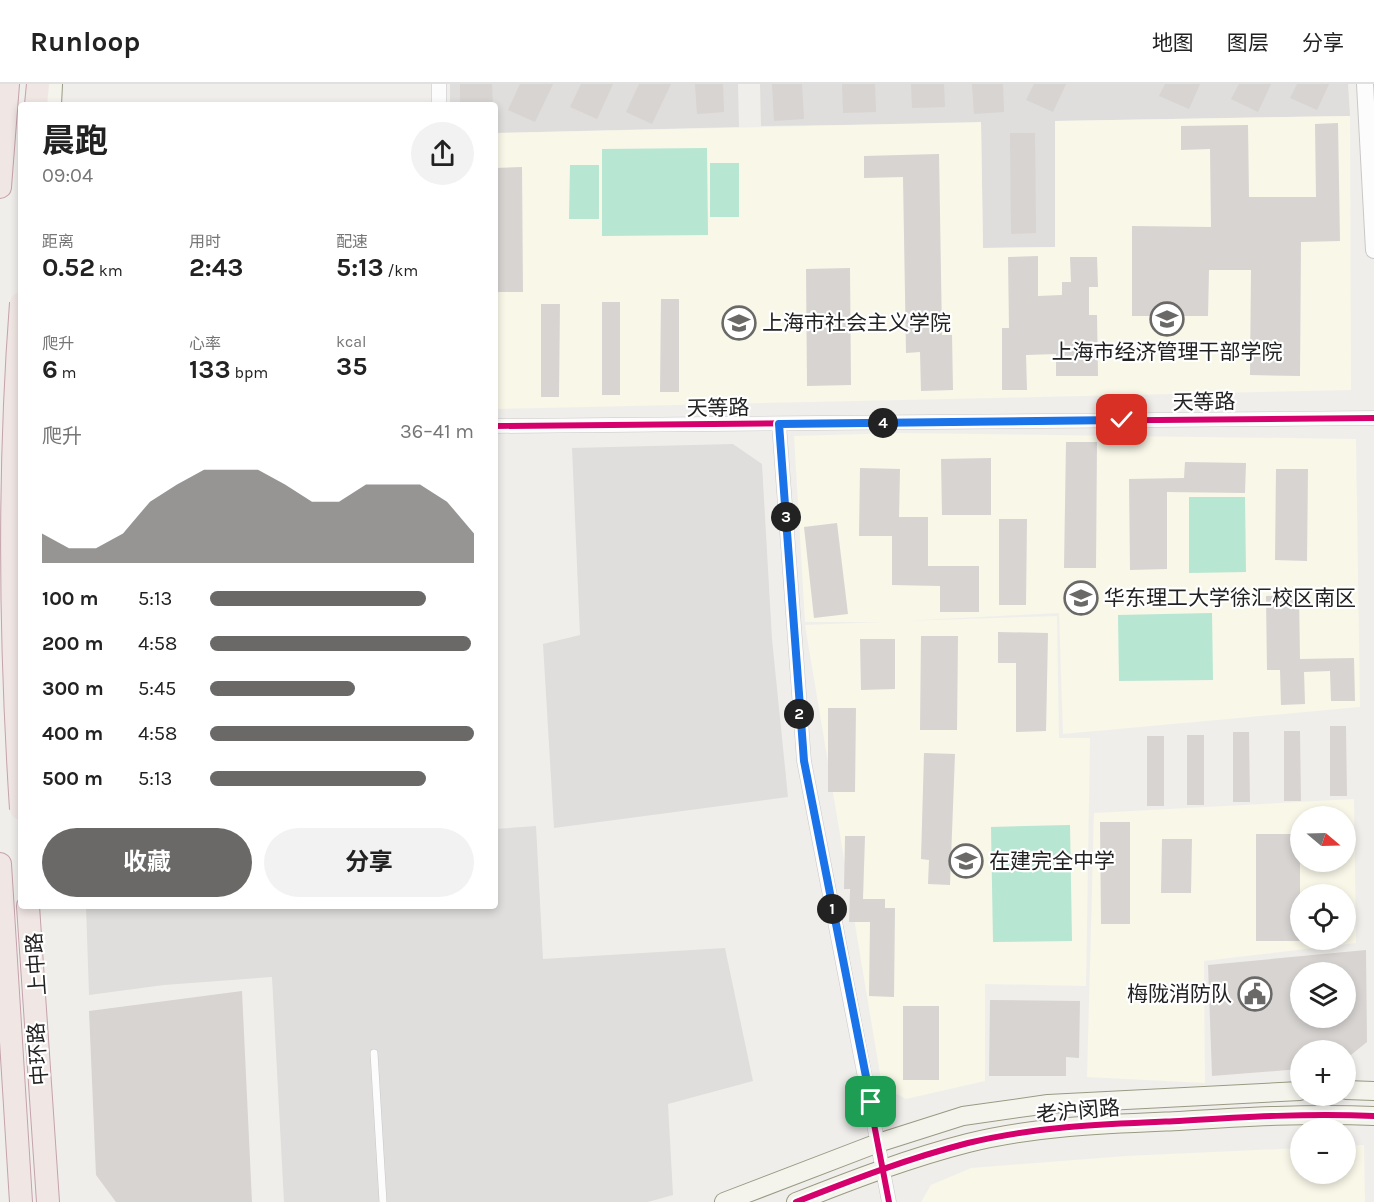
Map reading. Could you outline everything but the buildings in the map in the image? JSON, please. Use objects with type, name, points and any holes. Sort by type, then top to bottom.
[{"type":"highway","points":[[0,188],[8,84]]},
{"type":"highway","points":[[36,102],[38,84]]},
{"type":"highway","points":[[18,344],[13,413],[12,675],[18,764]]},
{"type":"highway","name":"中环路","points":[[0,864],[21,1202]]},
{"type":"highway","name":"中环路","points":[[30,909],[48,1202]]},
{"type":"main road","points":[[52,102],[53,84]]},
{"type":"main road","points":[[18,644],[18,690]]},
{"type":"main road","name":"上中路","points":[[30,909],[53,1202]]},
{"type":"main road","points":[[1356,1090],[1374,1090]]},
{"type":"main road","name":"老沪闵路","points":[[724,1202],[878,1143],[963,1116],[1048,1104],[1290,1091]]},
{"type":"main road","name":"老沪闵路","points":[[796,1202],[883,1168],[968,1143],[1049,1127],[1321,1114],[1374,1116]]},
{"type":"street","points":[[439,84],[440,102]]},
{"type":"street","points":[[1365,84],[1374,250]]},
{"type":"street","name":"天等路","points":[[498,426],[1374,418]]},
{"type":"street","points":[[779,424],[804,761],[889,1202]]},
{"type":"street","points":[[0,430],[18,430]]},
{"type":"lane","points":[[374,1053],[383,1202]]},
{"type":"shaded area","points":[[450,84],[738,84],[739,127],[498,133],[498,102],[450,102]]},
{"type":"shaded area","points":[[760,84],[1348,84],[1350,116],[1055,121],[1056,247],[983,248],[981,123],[761,126]]},
{"type":"shaded area","points":[[1350,116],[1351,390],[498,409],[498,133],[981,122],[983,248],[1055,247],[1055,121]]},
{"type":"shaded area","points":[[899,433],[1356,439],[1360,707],[1063,734],[1059,613],[903,621],[1057,616],[1059,738],[1090,738],[1086,986],[985,984],[985,1081],[906,1099],[882,1086],[805,625],[882,622],[805,622],[794,436]]},
{"type":"shaded area","points":[[733,444],[762,464],[772,639],[788,797],[554,828],[543,644],[580,635],[572,448]]},
{"type":"shaded area","points":[[1354,799],[1354,806],[1290,806],[1290,872],[1355,872],[1355,884],[1290,884],[1290,950],[1297,950],[1204,961],[1205,1083],[1087,1077],[1094,813]]},
{"type":"shaded area","points":[[536,826],[543,959],[725,948],[753,1081],[668,1104],[673,1195],[648,1202],[284,1202],[272,977],[164,985],[89,995],[86,909],[498,909],[498,829]]},
{"type":"shaded area","points":[[1356,1145],[1364,1145],[1365,1202],[921,1202],[931,1185],[971,1168],[1126,1156],[1290,1148],[1290,1184],[1356,1184]]},
{"type":"green space","points":[[707,148],[708,235],[602,236],[602,149]]},
{"type":"green space","points":[[710,163],[739,163],[739,217],[710,217]]},
{"type":"green space","points":[[570,165],[599,165],[599,219],[569,219]]},
{"type":"green space","points":[[1189,497],[1245,497],[1246,572],[1189,573]]},
{"type":"green space","points":[[1212,613],[1213,680],[1119,681],[1118,615]]},
{"type":"green space","points":[[1070,825],[1072,941],[993,942],[991,827]]},
{"type":"cycle path","points":[[498,426],[1374,418]]},
{"type":"cycle path","points":[[779,424],[804,761],[889,1202]]},
{"type":"cycle path","points":[[796,1202],[924,1155],[994,1137],[1046,1129],[1252,1117],[1374,1116]]},
{"type":"place","name":"上海市经济管理干部学院","points":[[1167,319]]},
{"type":"place","name":"上海市社会主义学院","points":[[739,323]]},
{"type":"place","name":"华东理工大学徐汇校区南区","points":[[1081,598]]},
{"type":"place","name":"在建完全中学","points":[[966,861]]},
{"type":"place","name":"梅陇消防队","points":[[1255,994]]},
{"type":"route","points":[[871,1102],[804,761],[779,424],[1122,420]]}]
